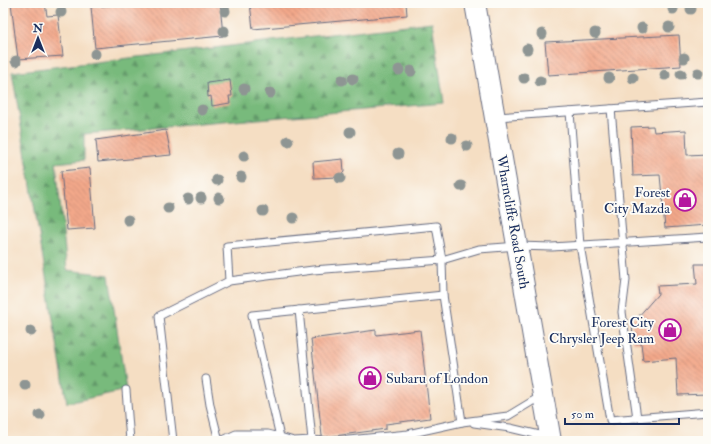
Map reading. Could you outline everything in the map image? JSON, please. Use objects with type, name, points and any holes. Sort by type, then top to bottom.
[{"type":"main road","name":"Wharncliffe Road South","points":[[475,3],[542,395],[551,439]]},
{"type":"lane","points":[[494,117],[708,102]]},
{"type":"lane","points":[[610,109],[626,280],[622,312],[637,418]]},
{"type":"lane","points":[[570,112],[580,245],[610,420],[708,412]]},
{"type":"lane","points":[[229,281],[227,246],[436,226],[442,260],[443,295],[462,422]]},
{"type":"lane","points":[[173,441],[159,316],[229,281],[313,270],[442,260],[479,250],[517,246],[552,247],[708,237]]},
{"type":"lane","points":[[280,437],[252,315],[443,295]]},
{"type":"lane","points":[[299,310],[312,440]]},
{"type":"lane","points":[[206,378],[210,405],[220,441],[236,434],[268,434],[294,441],[323,441]]},
{"type":"lane","points":[[126,390],[130,441]]},
{"type":"lane","points":[[339,441],[408,434],[462,422],[508,416],[542,395]]},
{"type":"lane","points":[[462,422],[510,428],[551,439]]},
{"type":"green space","points":[[432,22],[444,103],[84,134],[84,160],[56,163],[67,270],[109,275],[126,390],[67,403],[12,72]]},
{"type":"building","points":[[11,3],[45,3],[47,16],[58,15],[63,56],[18,59]]},
{"type":"building","points":[[146,3],[220,3],[223,36],[95,48],[91,7]]},
{"type":"building","points":[[250,3],[406,3],[407,15],[253,29]]},
{"type":"building","points":[[679,35],[681,66],[548,75],[545,42]]},
{"type":"building","points":[[230,80],[232,96],[229,96],[230,103],[212,106],[211,96],[208,97],[207,83]]},
{"type":"building","name":"Forest City Mazda","points":[[653,126],[654,132],[686,130],[687,155],[708,154],[708,225],[665,228],[660,175],[633,176],[631,127]]},
{"type":"building","points":[[166,130],[171,155],[98,162],[96,140]]},
{"type":"building","points":[[343,159],[344,172],[339,177],[314,178],[313,162]]},
{"type":"building","points":[[90,168],[95,228],[67,230],[61,171]]},
{"type":"building","name":"Forest City Chrysler Jeep Ram","points":[[695,264],[708,264],[708,394],[678,395],[676,358],[643,361],[641,343],[633,343],[632,318],[637,318],[658,294],[657,286],[697,284]]},
{"type":"building","name":"Subaru of London","points":[[376,330],[376,335],[420,330],[430,418],[386,424],[386,429],[326,437],[322,436],[311,339]]},
{"type":"place","name":"Forest City Mazda","points":[[685,200]]},
{"type":"place","name":"Forest City Chrysler Jeep Ram","points":[[670,330]]},
{"type":"place","name":"Subaru of London","points":[[370,378]]}]
